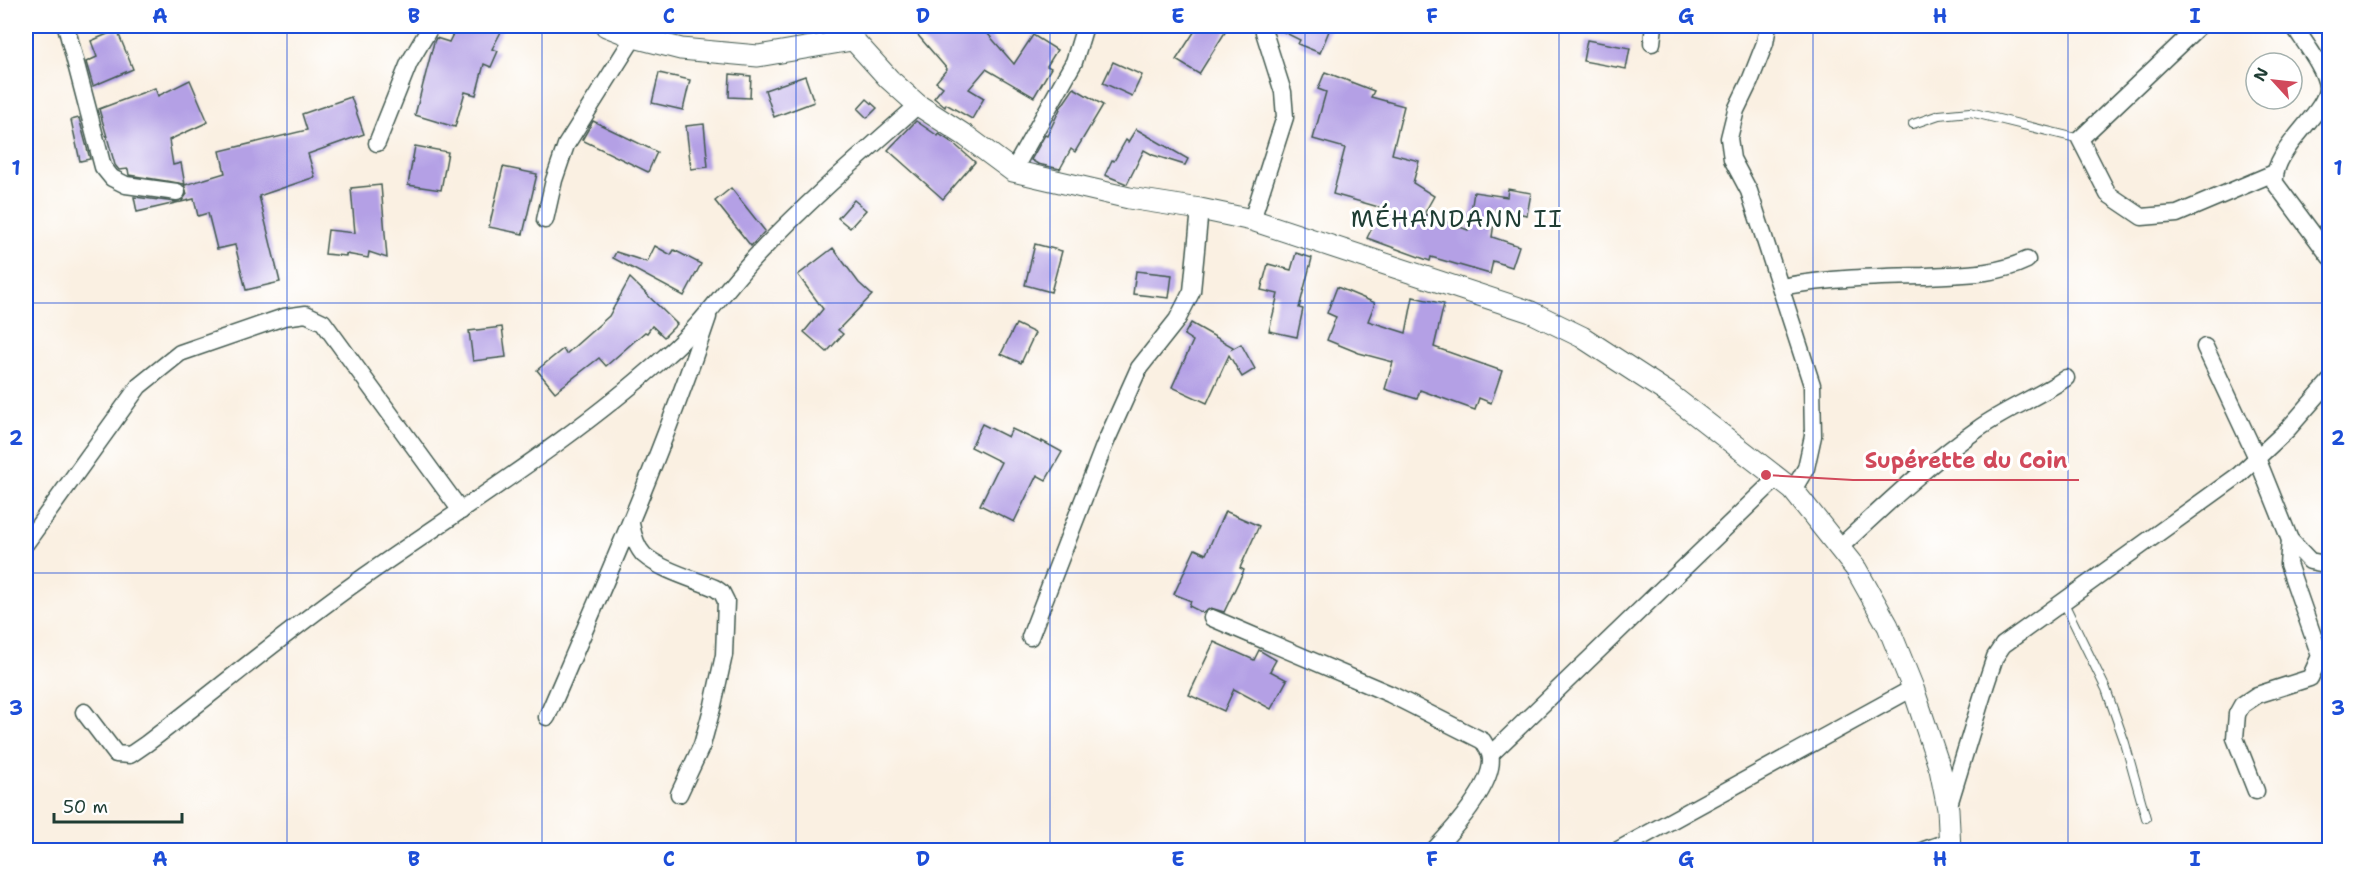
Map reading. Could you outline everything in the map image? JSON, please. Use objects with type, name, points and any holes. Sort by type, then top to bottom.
[{"type":"street","points":[[66,26],[103,167],[112,178],[126,185],[177,192]]},
{"type":"street","points":[[377,143],[409,63],[431,26]]},
{"type":"street","points":[[606,26],[634,38],[681,49],[758,56],[846,33],[889,79],[918,105],[966,136],[1013,171],[1129,198],[1200,208],[1252,220],[1531,312],[1582,337],[1668,393],[1785,483],[1856,569],[1888,626],[1913,688],[1940,770],[1947,809],[1950,846],[1924,850]]},
{"type":"street","points":[[1013,171],[1074,62],[1085,26]]},
{"type":"street","points":[[1652,43],[1654,26]]},
{"type":"street","points":[[1491,754],[1785,483],[1806,468],[1814,436],[1812,385],[1749,191],[1732,159],[1729,138],[1736,110],[1765,43],[1768,26]]},
{"type":"street","points":[[2199,26],[2080,139],[2108,194],[2142,217],[2177,214],[2274,172]]},
{"type":"street","points":[[2294,26],[2323,73],[2327,88],[2323,101],[2281,158],[2274,172],[2275,183],[2330,257]]},
{"type":"street","points":[[1252,220],[1285,117],[1283,92],[1264,32]]},
{"type":"street","points":[[545,220],[554,180],[566,145],[634,38]]},
{"type":"street","points":[[84,712],[116,754],[130,755],[357,582],[602,410],[669,354],[709,314],[757,255],[800,212],[918,105]]},
{"type":"street","points":[[1030,637],[1100,457],[1139,368],[1177,320],[1192,291],[1200,208]]},
{"type":"street","points":[[1781,287],[1816,280],[1963,275],[2013,266],[2026,260]]},
{"type":"street","points":[[26,543],[139,386],[160,368],[180,353],[284,317],[306,314],[323,322],[461,511]]},
{"type":"street","points":[[547,717],[631,524],[678,405],[709,314]]},
{"type":"street","points":[[2205,347],[2257,458],[2290,540],[2310,561],[2330,565]]},
{"type":"street","points":[[1839,548],[1894,498],[1979,428],[2046,392],[2066,378]]},
{"type":"street","points":[[1947,809],[1995,657],[2003,645],[2239,475],[2288,429],[2330,381]]},
{"type":"street","points":[[631,524],[635,542],[644,554],[658,564],[715,588],[722,593],[726,601],[724,655],[713,705],[702,745],[679,794]]},
{"type":"street","points":[[2256,791],[2235,738],[2236,714],[2242,705],[2257,695],[2310,678],[2320,656],[2288,564],[2290,540]]},
{"type":"street","points":[[1212,618],[1390,694],[1483,741],[1491,754],[1491,767],[1476,799],[1458,825],[1434,850]]},
{"type":"street","points":[[1618,850],[1913,688]]},
{"type":"lane","points":[[1913,124],[1939,115],[1970,112],[2080,139]]},
{"type":"lane","points":[[2063,600],[2106,689],[2125,743],[2146,818]]},
{"type":"building","points":[[457,26],[504,26],[492,49],[498,51],[491,67],[484,64],[476,95],[465,92],[455,127],[415,115],[434,42],[436,38],[449,42]]},
{"type":"building","points":[[910,26],[981,26],[1014,64],[1033,35],[1057,50],[1047,66],[1051,68],[1034,97],[986,69],[969,89],[984,98],[972,119],[946,104],[945,107],[934,98],[943,87],[936,82],[947,69]]},
{"type":"building","points":[[1198,26],[1229,26],[1199,74],[1176,60]]},
{"type":"building","points":[[1272,26],[1331,26],[1320,53],[1298,44],[1300,40]]},
{"type":"building","points":[[117,30],[133,69],[93,86],[86,62],[97,57],[91,41]]},
{"type":"building","points":[[1587,40],[1630,48],[1626,69],[1583,61]]},
{"type":"building","points":[[1113,62],[1142,75],[1132,96],[1103,83]]},
{"type":"building","points":[[1325,72],[1374,91],[1371,97],[1404,106],[1392,154],[1419,161],[1413,183],[1434,196],[1424,214],[1468,230],[1474,192],[1507,197],[1508,189],[1531,193],[1527,215],[1496,209],[1492,237],[1519,246],[1512,267],[1493,261],[1490,274],[1431,257],[1430,261],[1367,238],[1382,208],[1333,194],[1345,148],[1313,139],[1326,92],[1318,89]]},
{"type":"building","points":[[659,73],[690,80],[683,110],[652,103]]},
{"type":"building","points":[[730,74],[751,76],[750,98],[729,97]]},
{"type":"building","points":[[805,76],[814,102],[774,117],[765,90]]},
{"type":"building","points":[[190,80],[208,122],[169,140],[173,165],[181,163],[185,185],[225,173],[220,151],[307,130],[302,114],[351,97],[364,134],[308,154],[315,177],[259,196],[280,282],[246,290],[235,245],[217,249],[208,213],[198,216],[194,199],[181,202],[187,194],[184,184],[129,175],[128,169],[119,170],[115,165],[99,109],[155,88],[158,96]]},
{"type":"building","points":[[1074,88],[1103,105],[1075,152],[1071,149],[1060,169],[1038,164],[1031,160]]},
{"type":"building","points":[[867,99],[877,108],[867,118],[858,109]]},
{"type":"building","points":[[79,118],[90,159],[80,161],[71,120]]},
{"type":"building","points":[[593,121],[657,152],[648,172],[582,140]]},
{"type":"building","points":[[916,121],[953,143],[975,162],[943,199],[888,150]]},
{"type":"building","points":[[704,124],[708,167],[691,169],[686,126]]},
{"type":"building","points":[[1136,129],[1188,159],[1185,165],[1144,150],[1127,184],[1105,175],[1112,160],[1114,161],[1126,140],[1128,142]]},
{"type":"building","points":[[415,146],[448,152],[441,190],[408,185]]},
{"type":"building","points":[[503,167],[537,174],[523,234],[489,227]]},
{"type":"building","points":[[381,185],[387,258],[369,252],[368,258],[346,254],[346,256],[325,254],[328,230],[355,233],[351,188]]},
{"type":"building","points":[[731,188],[765,231],[751,246],[715,201]]},
{"type":"building","points":[[134,197],[176,202],[180,202],[137,212]]},
{"type":"building","points":[[854,200],[866,210],[850,228],[838,218]]},
{"type":"building","points":[[1035,244],[1062,251],[1051,292],[1025,285]]},
{"type":"building","points":[[655,246],[671,255],[674,250],[701,264],[684,296],[613,258],[616,252],[647,262]]},
{"type":"building","points":[[833,248],[859,283],[872,295],[838,330],[843,334],[827,352],[804,332],[823,309],[798,275]]},
{"type":"building","points":[[1296,253],[1312,258],[1299,308],[1303,309],[1297,337],[1269,331],[1278,294],[1261,290],[1268,264],[1291,270]]},
{"type":"building","points":[[1136,271],[1172,275],[1169,298],[1133,294]]},
{"type":"building","points":[[630,278],[677,324],[664,337],[652,326],[647,333],[645,332],[606,366],[599,358],[555,392],[537,370],[563,349],[566,354],[609,316]]},
{"type":"building","points":[[1337,287],[1375,303],[1368,321],[1406,333],[1413,297],[1444,304],[1434,347],[1502,371],[1491,403],[1479,398],[1475,410],[1420,390],[1417,399],[1385,389],[1393,362],[1359,353],[1327,340],[1336,317],[1327,313]]},
{"type":"building","points":[[1191,323],[1233,347],[1232,349],[1241,344],[1255,369],[1242,377],[1229,355],[1207,403],[1172,387],[1193,341],[1184,335]]},
{"type":"building","points":[[1016,324],[1035,333],[1021,363],[1001,354]]},
{"type":"building","points":[[502,327],[506,357],[473,361],[469,331]]},
{"type":"building","points":[[982,424],[1008,437],[1012,429],[1062,452],[1046,480],[1037,475],[1014,522],[980,505],[1001,462],[971,447]]},
{"type":"building","points":[[1225,511],[1259,526],[1240,568],[1244,570],[1224,612],[1211,608],[1203,613],[1189,606],[1191,601],[1174,594],[1195,549],[1206,554]]},
{"type":"building","points":[[1214,642],[1254,660],[1259,650],[1276,660],[1270,671],[1287,680],[1271,709],[1234,689],[1224,711],[1189,695]]},
{"type":"place","name":"Supérette du Coin","points":[[1766,475]]},
{"type":"district","name":"MÉHANDANN II","points":[[1457,219]]}]
